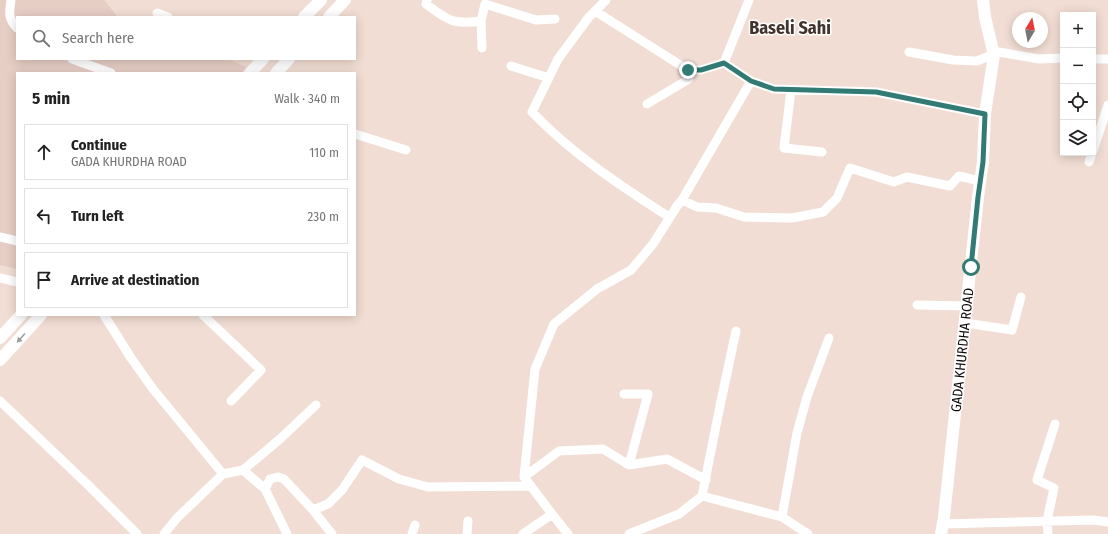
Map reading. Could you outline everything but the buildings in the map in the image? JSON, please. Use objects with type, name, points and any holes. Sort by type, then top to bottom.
[{"type":"main road","points":[[305,16],[321,0]]},
{"type":"main road","points":[[330,16],[345,0]]},
{"type":"main road","name":"GADA KHURDHA ROAD","points":[[941,529],[983,162],[985,114],[994,54],[985,17],[983,0]]},
{"type":"main road","points":[[251,72],[259,60]]},
{"type":"main road","points":[[0,338],[21,316]]},
{"type":"main road","points":[[0,360],[37,319],[26,316]]},
{"type":"street","points":[[11,0],[9,11],[11,22],[16,27]]},
{"type":"street","points":[[427,0],[426,4],[448,20],[467,23],[481,21]]},
{"type":"street","points":[[606,0],[589,17],[558,59],[532,112],[550,131],[586,160],[629,191],[669,217]]},
{"type":"street","points":[[724,63],[749,0]]},
{"type":"street","points":[[482,48],[481,21],[485,4],[536,20],[555,19]]},
{"type":"street","points":[[595,11],[688,70],[701,70],[724,63]]},
{"type":"street","points":[[157,13],[165,16]]},
{"type":"street","points":[[908,52],[953,60],[977,61],[1000,52],[1039,59],[1060,58]]},
{"type":"street","points":[[1096,59],[1108,59]]},
{"type":"street","points":[[75,60],[108,72]]},
{"type":"street","points":[[724,63],[751,81],[774,89],[876,92],[985,114]]},
{"type":"street","points":[[511,66],[549,78]]},
{"type":"street","points":[[647,104],[689,79],[688,70]]},
{"type":"street","points":[[568,534],[524,477],[535,369],[554,324],[597,290],[631,270],[653,244],[669,217],[682,200],[751,81]]},
{"type":"street","points":[[791,90],[784,148],[822,152]]},
{"type":"street","points":[[1096,142],[1108,105]]},
{"type":"street","points":[[356,134],[406,150]]},
{"type":"street","points":[[682,200],[697,207],[716,208],[744,217],[792,218],[823,212],[837,198],[850,168],[894,182],[907,177],[950,186],[959,176],[980,181]]},
{"type":"street","points":[[0,237],[16,241]]},
{"type":"street","points":[[0,278],[16,282]]},
{"type":"street","points":[[965,323],[1012,330],[1022,297]]},
{"type":"street","points":[[917,305],[966,306]]},
{"type":"street","points":[[105,316],[131,358],[153,389],[223,474]]},
{"type":"street","points":[[204,316],[261,370],[231,401]]},
{"type":"street","points":[[629,534],[679,514],[702,496],[720,402],[736,331]]},
{"type":"street","points":[[782,517],[797,433],[807,398],[829,338]]},
{"type":"street","points":[[624,394],[648,394],[629,465]]},
{"type":"street","points":[[0,401],[137,534]]},
{"type":"street","points":[[164,534],[177,518],[223,474],[243,470],[280,439],[316,405]]},
{"type":"street","points":[[1048,534],[1047,521],[1054,488],[1037,480],[1055,424]]},
{"type":"street","points":[[524,477],[559,451],[603,449],[629,465],[667,459],[706,480]]},
{"type":"street","points":[[313,510],[328,504],[342,490],[362,460],[399,479],[428,487],[531,486]]},
{"type":"street","points":[[243,470],[265,489],[287,534]]},
{"type":"street","points":[[265,489],[270,479],[278,477],[284,479],[313,510],[332,534]]},
{"type":"street","points":[[702,496],[782,517],[808,534]]},
{"type":"street","points":[[523,534],[552,514]]},
{"type":"street","points":[[941,529],[1047,521],[1093,520],[1108,522]]},
{"type":"street","points":[[467,534],[468,521]]},
{"type":"street","points":[[412,534],[415,525]]},
{"type":"shaded area","points":[[0,0],[104,0],[117,16],[16,16],[16,60],[230,60],[246,67],[242,72],[16,72],[16,269],[0,265]]},
{"type":"district","name":"Baseli Sahi","points":[[790,28]]},
{"type":"route","points":[[688,70],[701,70],[724,63],[751,81],[774,89],[876,92],[985,114],[983,162],[971,267]]}]
